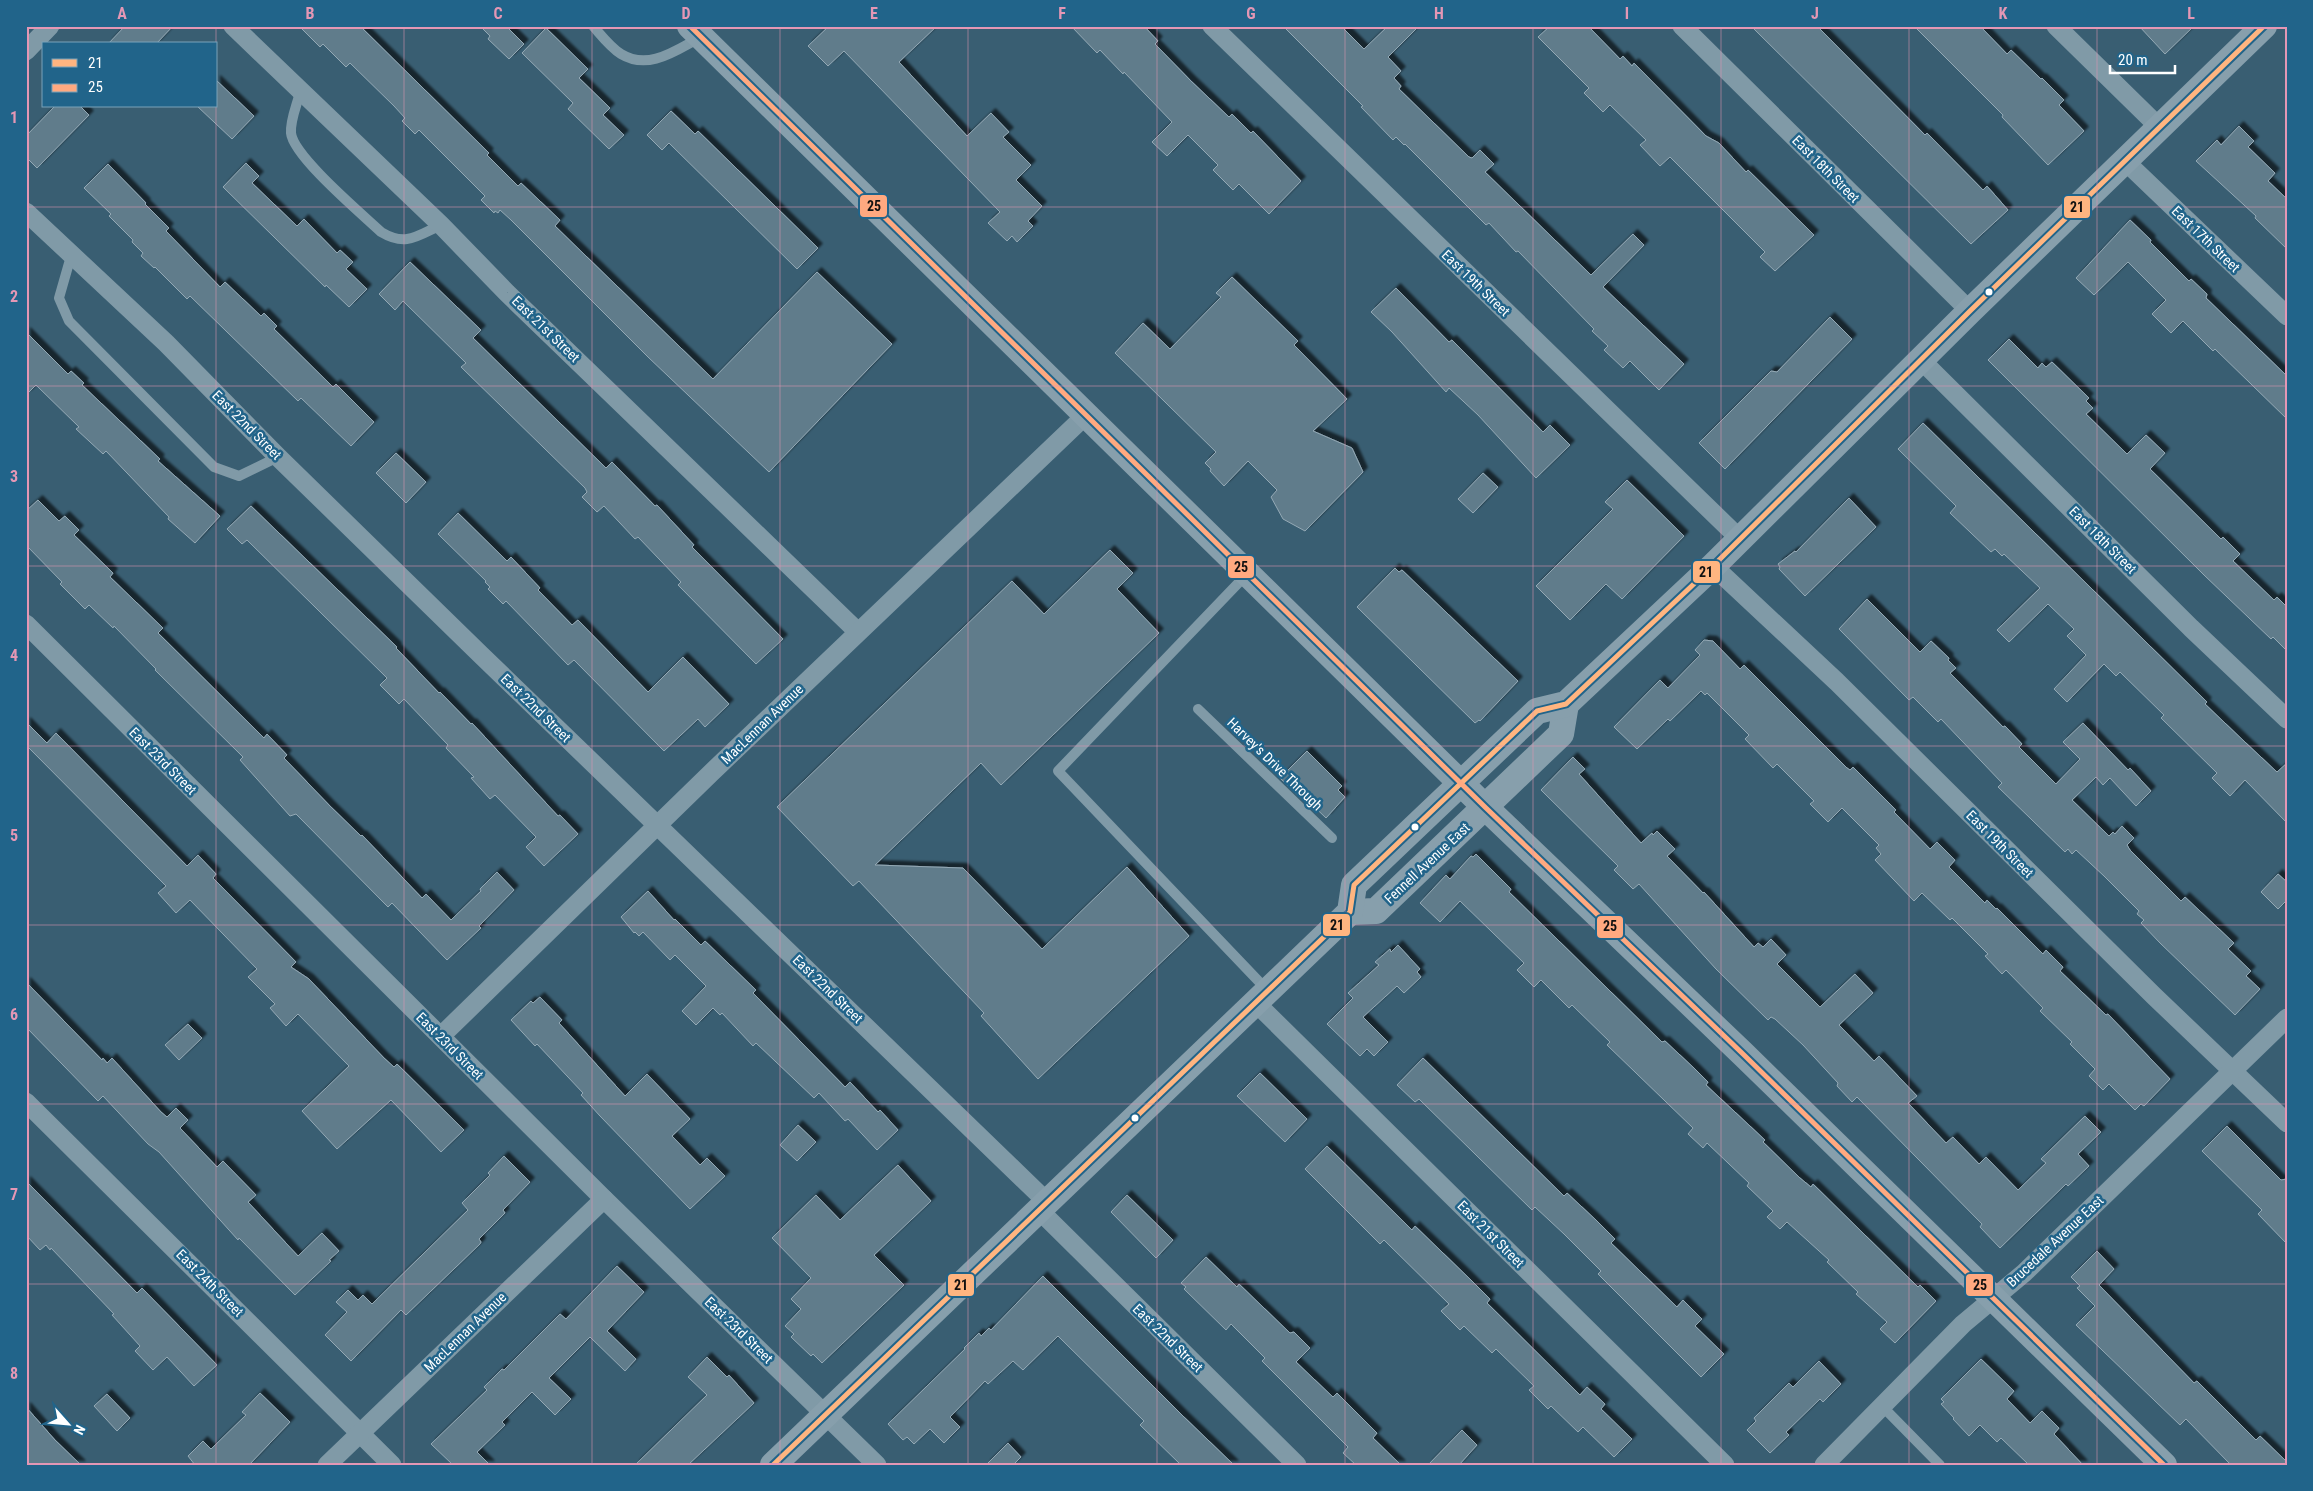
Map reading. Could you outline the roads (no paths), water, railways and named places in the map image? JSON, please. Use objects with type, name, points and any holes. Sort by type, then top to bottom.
[{"type":"main road","points":[[773,1465],[1350,912],[1354,885],[1537,711],[1566,704],[1713,566],[1970,311],[2126,162],[2159,127],[2264,26]]},
{"type":"main road","points":[[695,31],[1486,808],[1736,1047],[2164,1465]]},
{"type":"main road","name":"Fennell Avenue East","points":[[1350,912],[1376,911],[1486,808],[1561,734],[1566,704]]},
{"type":"street","points":[[26,50],[50,26]]},
{"type":"street","name":"East 21st Street","points":[[233,26],[441,225],[507,292],[858,632]]},
{"type":"street","name":"East 19th Street","points":[[1212,26],[1740,539]]},
{"type":"street","name":"East 18th Street","points":[[1682,26],[1970,311]]},
{"type":"street","points":[[2056,26],[2159,127]]},
{"type":"street","name":"East 17th Street","points":[[2126,162],[2287,316]]},
{"type":"street","name":"East 22nd Street","points":[[26,212],[166,343],[278,457],[658,825],[1044,1207],[1297,1465]]},
{"type":"street","name":"East 18th Street","points":[[1921,360],[2191,628],[2287,718]]},
{"type":"street","name":"MacLennan Avenue","points":[[441,1036],[858,632],[1086,415]]},
{"type":"street","name":"East 19th Street","points":[[1713,566],[1837,682],[2154,996],[2287,1123]]},
{"type":"street","name":"East 23rd Street","points":[[26,624],[604,1199],[877,1465]]},
{"type":"street","name":"East 21st Street","points":[[1262,997],[1725,1465]]},
{"type":"street","name":"Brucedale Avenue East","points":[[1824,1465],[1963,1324],[2024,1273],[2287,1018]]},
{"type":"street","name":"East 24th Street","points":[[26,1102],[392,1465]]},
{"type":"street","name":"MacLennan Avenue","points":[[327,1465],[604,1199]]},
{"type":"lane","points":[[593,26],[619,53],[633,60],[656,60],[695,31]]},
{"type":"lane","points":[[300,92],[294,112],[291,134],[301,155],[381,232],[394,240],[410,240],[441,225]]},
{"type":"lane","points":[[76,259],[69,263],[59,298],[68,321],[214,467],[239,476],[278,457]]},
{"type":"lane","points":[[1248,573],[1058,771],[1262,997]]},
{"type":"lane","name":"Harvey's Drive Through","points":[[1198,709],[1332,838]]},
{"type":"lane","points":[[1883,1407],[1940,1465]]}]
